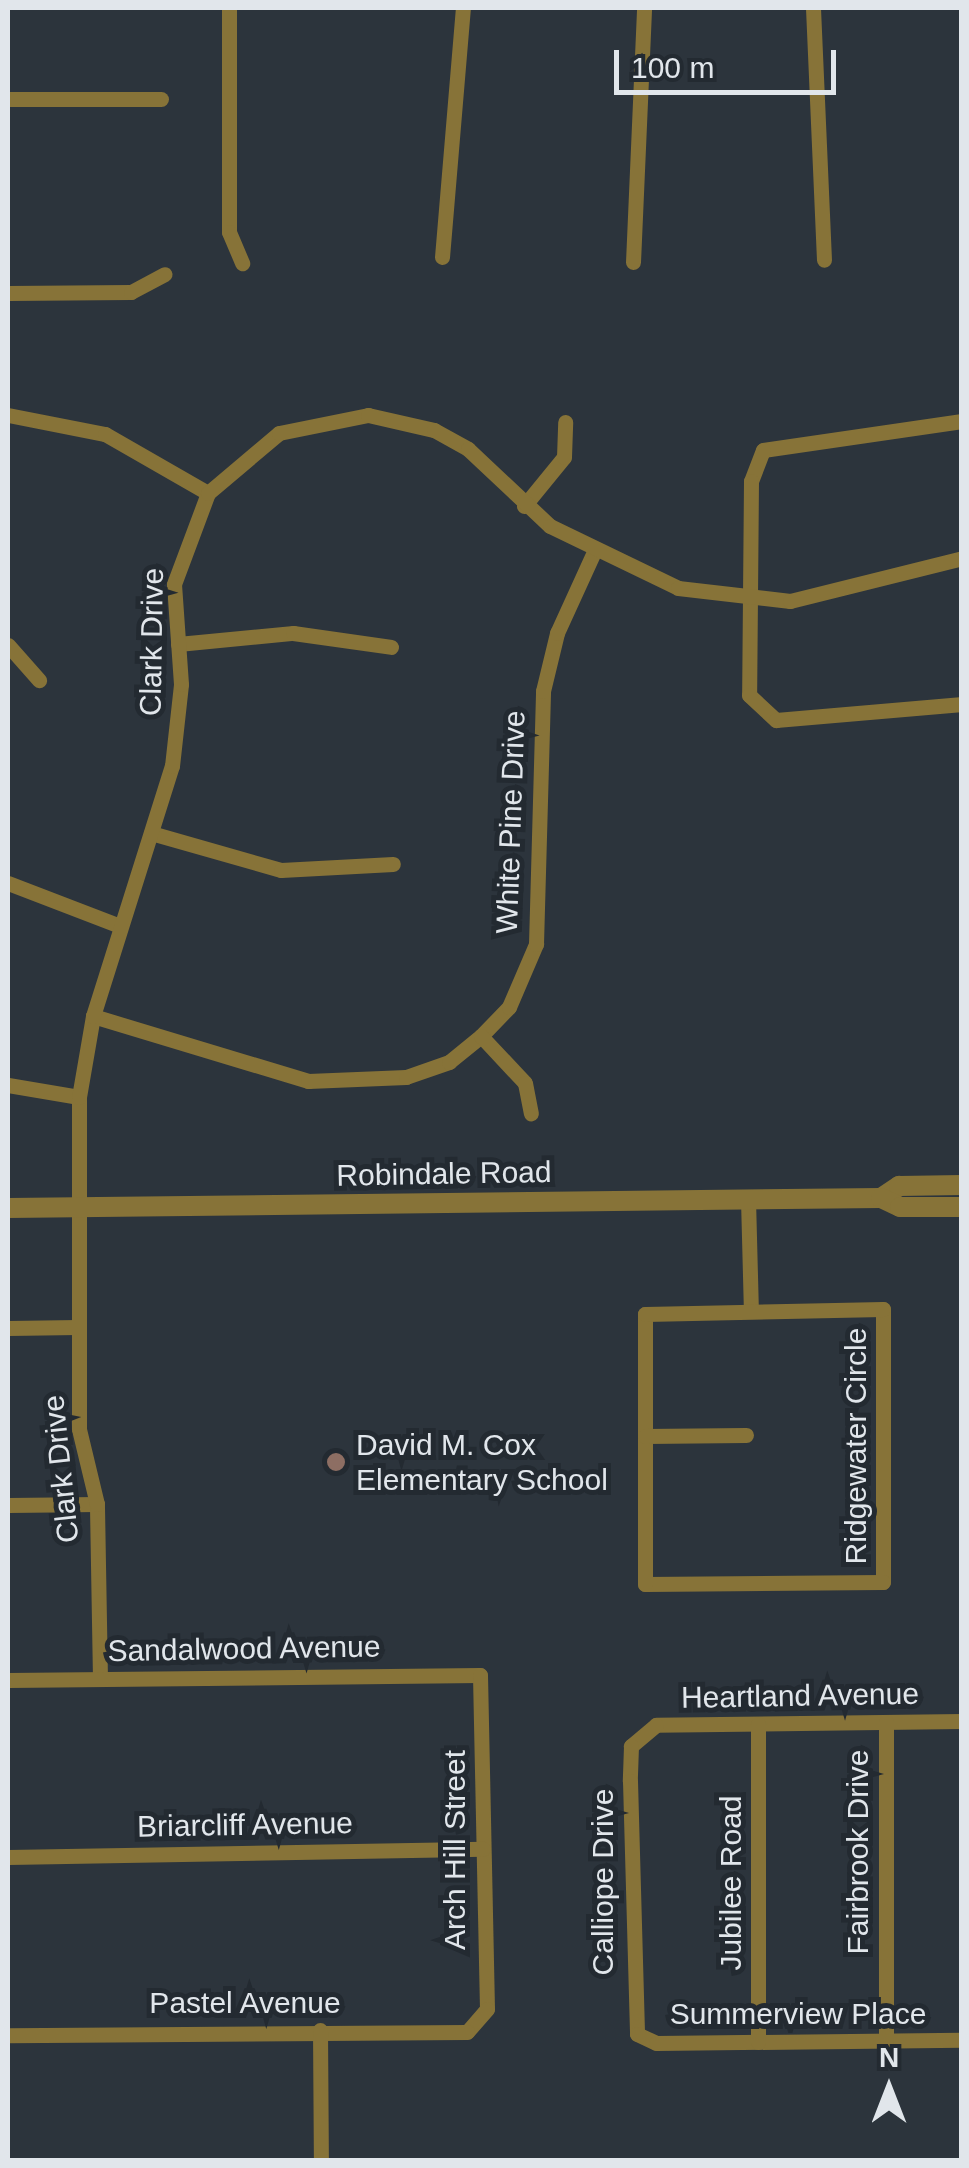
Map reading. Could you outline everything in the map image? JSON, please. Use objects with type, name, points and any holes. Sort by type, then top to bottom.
[{"type":"street","points":[[230,8],[229,232],[242,263]]},
{"type":"street","points":[[442,257],[463,8]]},
{"type":"street","points":[[633,262],[644,8]]},
{"type":"street","points":[[813,8],[812,159],[824,260]]},
{"type":"street","points":[[8,99],[161,99]]},
{"type":"street","points":[[8,293],[130,292],[164,274]]},
{"type":"street","points":[[8,415],[105,434],[208,493]]},
{"type":"street","name":"Clark Drive","points":[[100,1679],[97,1504],[80,1429],[78,1097],[93,1016],[152,833],[179,725],[182,546],[208,493],[279,433],[368,415],[412,422],[468,449],[524,506],[593,554],[678,588],[752,599],[859,590],[962,558]]},
{"type":"street","points":[[962,421],[763,450],[751,481],[748,694],[760,714],[962,704]]},
{"type":"street","points":[[524,506],[564,457],[565,422]]},
{"type":"street","name":"White Pine Drive","points":[[93,1016],[308,1081],[406,1077],[449,1062],[481,1036],[508,1007],[536,944],[543,691],[593,554]]},
{"type":"street","points":[[178,644],[293,633],[391,647]]},
{"type":"street","points":[[8,645],[39,680]]},
{"type":"street","points":[[152,833],[281,870],[393,864]]},
{"type":"street","points":[[8,883],[120,926]]},
{"type":"street","points":[[481,1036],[525,1083],[531,1113]]},
{"type":"street","points":[[8,1085],[78,1097]]},
{"type":"street","name":"Robindale Road","points":[[881,1198],[899,1186],[962,1184]]},
{"type":"street","name":"Robindale Road","points":[[8,1208],[881,1198],[900,1207],[962,1206]]},
{"type":"street","points":[[748,1199],[751,1310]]},
{"type":"street","name":"Ridgewater Circle","points":[[883,1308],[883,1582],[645,1584],[645,1314],[751,1310],[883,1308]]},
{"type":"street","points":[[8,1328],[78,1328]]},
{"type":"street","points":[[645,1436],[746,1435]]},
{"type":"street","points":[[8,1505],[97,1504]]},
{"type":"street","name":"Sandalwood Avenue","points":[[8,1680],[480,1675]]},
{"type":"street","name":"Arch Hill Street","points":[[480,1675],[482,2025]]},
{"type":"street","name":"Fairbrook Drive","points":[[886,1722],[886,2041]]},
{"type":"street","name":"Heartland Avenue","points":[[640,1731],[758,1724],[962,1722]]},
{"type":"street","name":"Jubilee Road","points":[[758,1724],[758,2042]]},
{"type":"street","name":"Calliope Drive","points":[[637,2034],[630,1781],[640,1731]]},
{"type":"street","name":"Briarcliff Avenue","points":[[8,1856],[483,1849]]},
{"type":"street","name":"Pastel Avenue","points":[[8,2036],[482,2025]]},
{"type":"street","points":[[320,2030],[321,2160]]},
{"type":"street","name":"Summerview Place","points":[[637,2034],[656,2043],[962,2040]]},
{"type":"place","name":"David M. Cox Elementary School","points":[[336,1462]]}]
